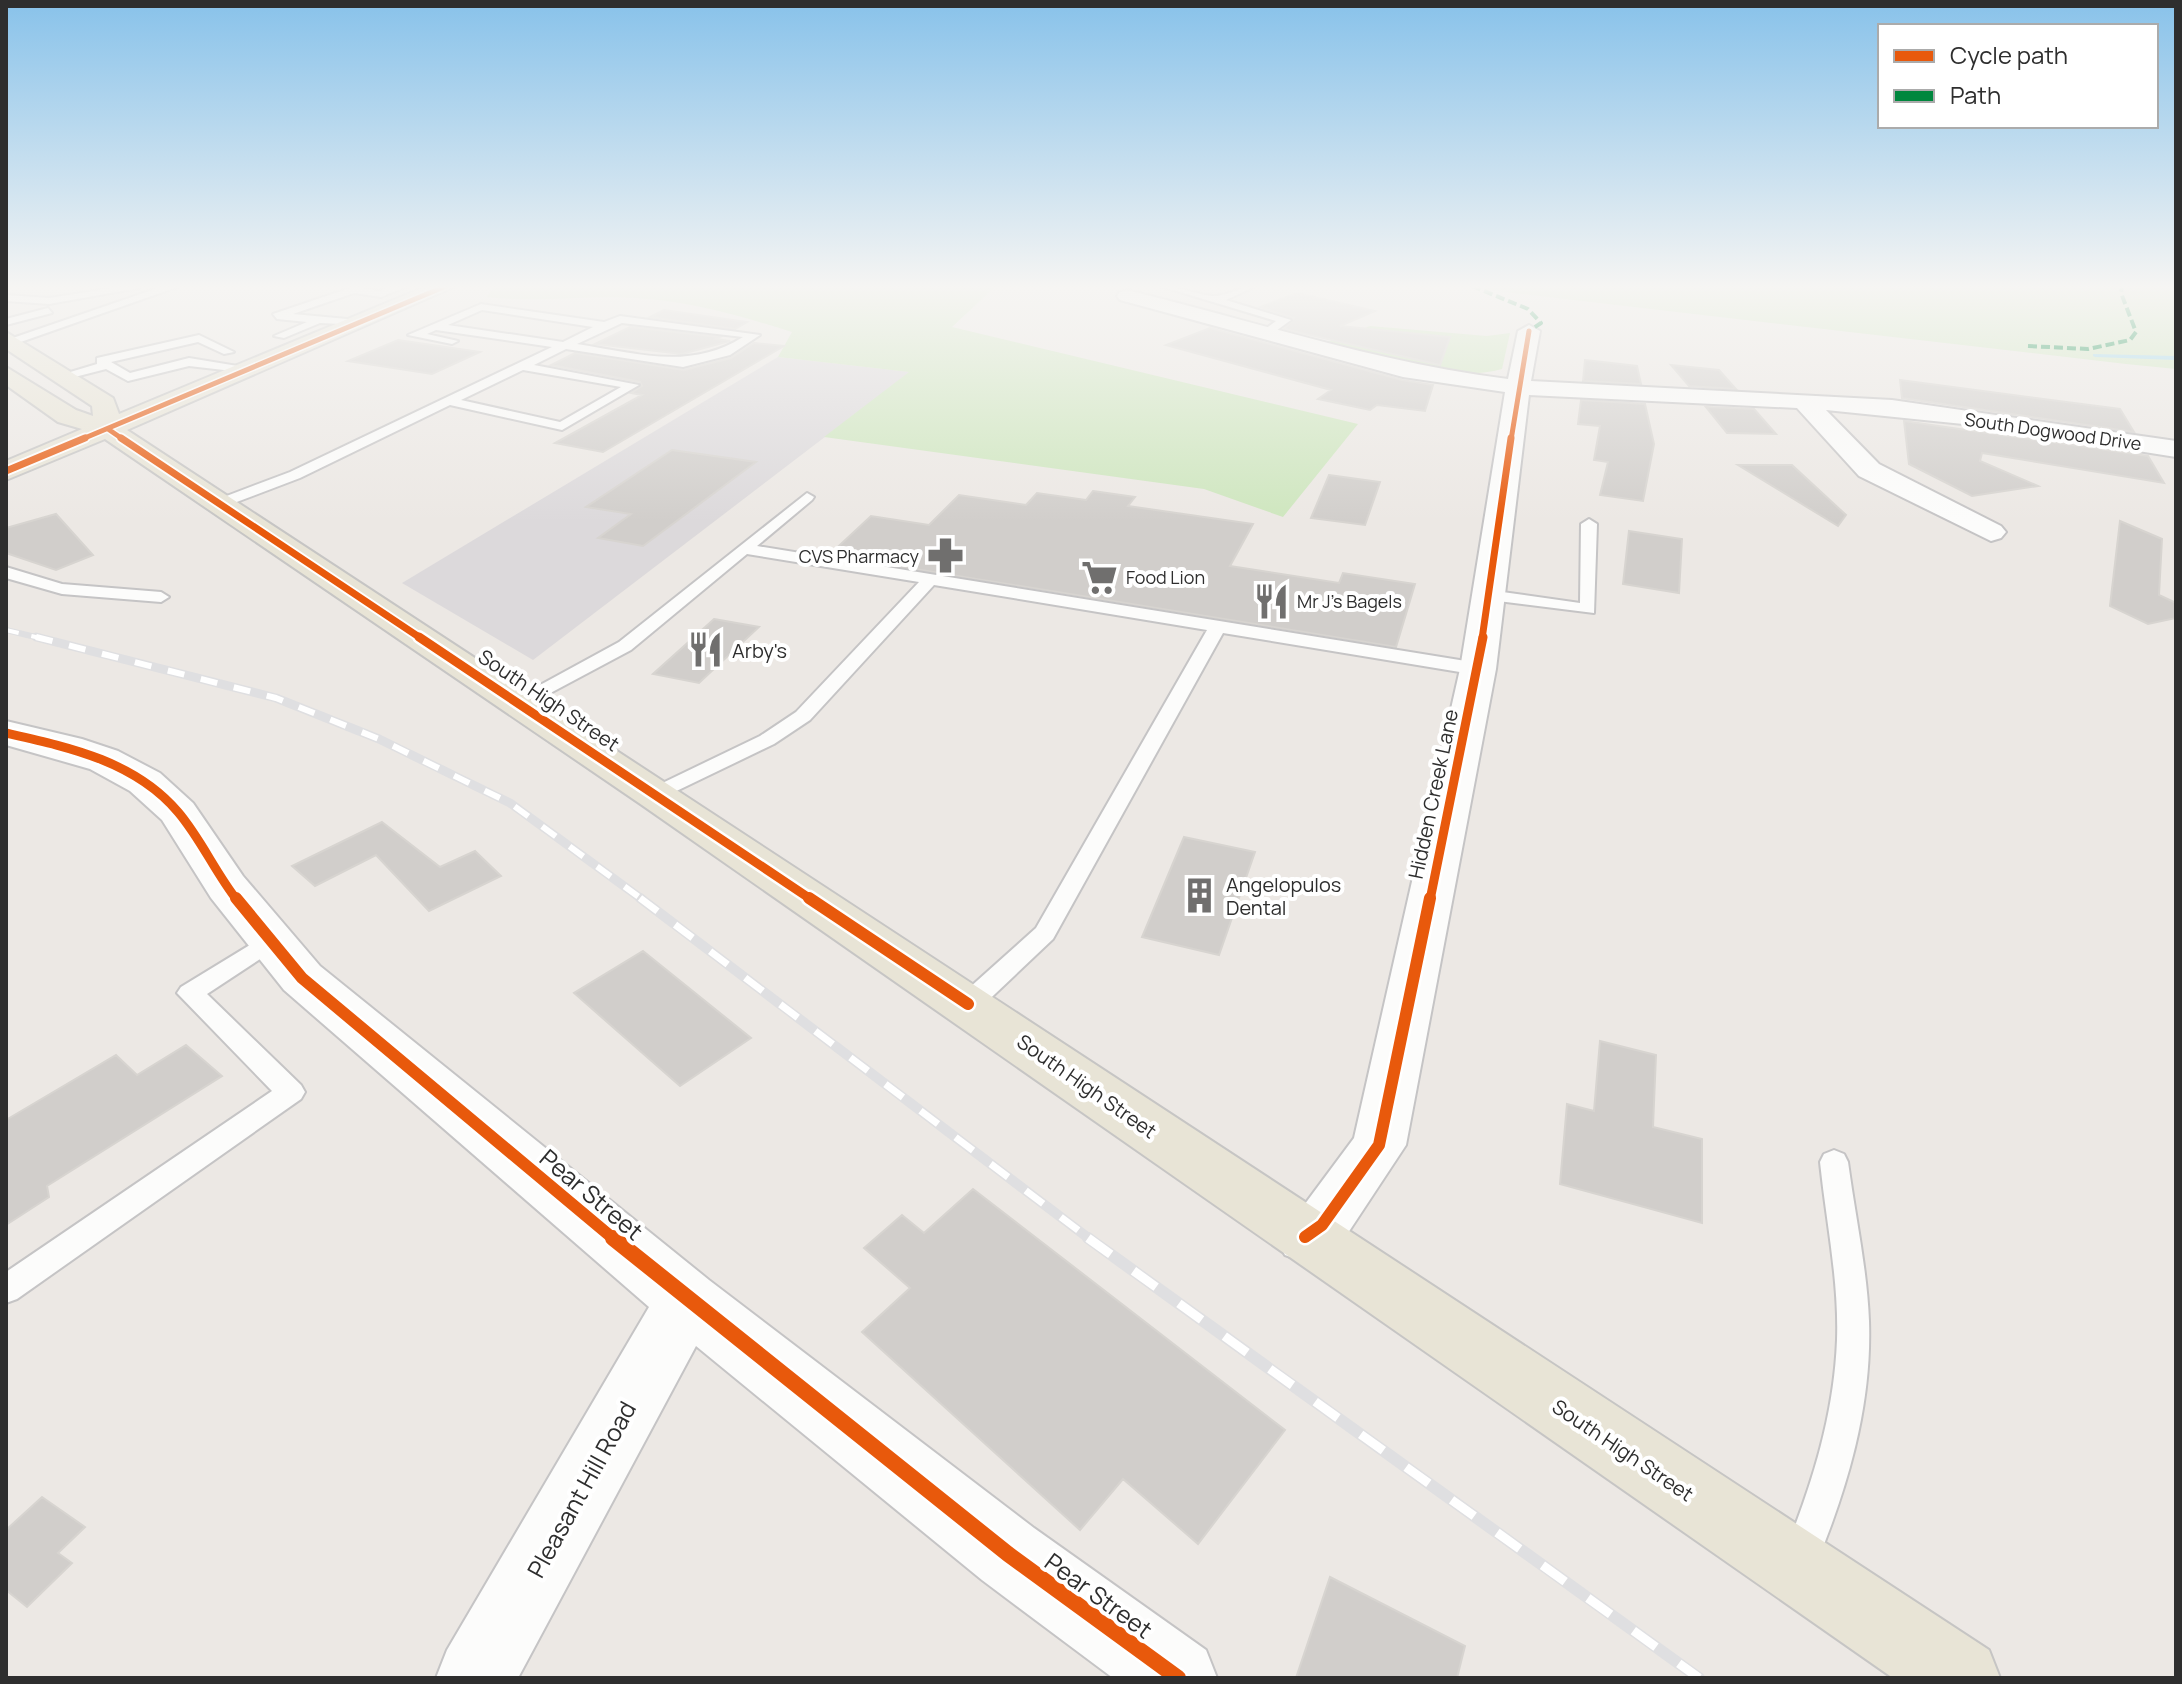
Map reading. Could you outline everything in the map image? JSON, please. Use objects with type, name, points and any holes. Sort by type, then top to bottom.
[{"type":"main road","points":[[48,365],[104,403],[108,429]]},
{"type":"main road","points":[[6,471],[260,365]]},
{"type":"main road","name":"South High Street","points":[[10,381],[67,416],[108,429],[221,503],[657,793],[1305,1237],[1961,1678]]},
{"type":"street","name":"South Dogwood Drive","points":[[1382,365],[1518,388],[1604,395],[1805,402],[1897,410],[2176,449]]},
{"type":"street","name":"Hidden Creek Lane","points":[[1305,1237],[1322,1225],[1379,1145],[1478,669],[1523,365]]},
{"type":"street","points":[[1805,402],[1869,470],[1991,532]]},
{"type":"street","name":"Pear Street","points":[[6,733],[80,752],[145,782],[178,812],[227,887],[302,978],[687,1300],[1008,1554],[1178,1678]]},
{"type":"street","name":"Pleasant Hill Road","points":[[475,1678],[687,1300]]},
{"type":"lane","points":[[63,376],[108,365],[128,377],[168,365]]},
{"type":"lane","points":[[219,365],[250,369]]},
{"type":"lane","points":[[221,503],[295,475],[524,365]]},
{"type":"lane","points":[[448,401],[562,426],[633,385],[521,366]]},
{"type":"lane","points":[[519,702],[625,646],[807,497]]},
{"type":"lane","points":[[1488,595],[1588,609],[1589,524]]},
{"type":"lane","points":[[745,549],[1478,669]]},
{"type":"lane","points":[[6,572],[33,584],[111,595],[161,597]]},
{"type":"lane","points":[[657,793],[767,740],[803,716],[929,581]]},
{"type":"lane","points":[[968,1004],[1045,933],[1217,628]]},
{"type":"lane","points":[[6,1289],[291,1092],[190,993],[271,940]]},
{"type":"lane","points":[[1796,1567],[1830,1488],[1848,1406],[1853,1336],[1834,1162]]},
{"type":"shaded area","points":[[765,365],[845,365],[910,372],[533,660],[402,583]]},
{"type":"green space","points":[[844,365],[1109,365],[1358,424],[1283,517],[1204,489],[824,437],[909,372]]},
{"type":"green space","points":[[1404,365],[1503,365],[1502,369],[1482,373]]},
{"type":"green space","points":[[2132,365],[2176,365],[2176,369]]},
{"type":"building","points":[[371,365],[453,365],[432,374]]},
{"type":"building","points":[[551,365],[649,365],[684,370],[705,365],[752,365],[603,452],[555,443],[642,395],[631,393],[642,386],[640,382]]},
{"type":"building","points":[[1238,365],[1345,365],[1433,385],[1425,411],[1377,405],[1370,410],[1318,399],[1331,390]]},
{"type":"building","points":[[1585,365],[1625,365],[1637,366],[1641,384],[1583,381]]},
{"type":"building","points":[[1671,365],[1719,370],[1736,389],[1689,386]]},
{"type":"building","points":[[1900,380],[2120,409],[2134,432],[1902,398]]},
{"type":"building","points":[[1581,400],[1645,404],[1654,444],[1643,501],[1600,495],[1608,462],[1594,460],[1600,426],[1578,424]]},
{"type":"building","points":[[1706,407],[1754,409],[1776,434],[1727,433]]},
{"type":"building","points":[[1904,421],[2148,456],[2164,483],[1982,453],[1980,461],[2038,486],[1972,496],[1909,464]]},
{"type":"building","points":[[672,450],[756,462],[643,546],[598,538],[631,514],[586,507]]},
{"type":"building","points":[[1738,465],[1792,465],[1846,515],[1838,526]]},
{"type":"building","points":[[1329,475],[1380,482],[1365,525],[1311,518]]},
{"type":"building","points":[[1093,491],[1135,497],[1128,506],[1253,524],[1230,566],[1339,583],[1343,573],[1415,584],[1396,647],[829,555],[871,516],[929,525],[959,495],[1026,505],[1037,493],[1086,500]]},
{"type":"building","points":[[56,514],[93,555],[56,570],[6,553],[6,528]]},
{"type":"building","points":[[2120,521],[2162,539],[2159,595],[2176,603],[2176,618],[2148,624],[2110,606]]},
{"type":"building","points":[[1629,531],[1682,539],[1679,593],[1623,584]]},
{"type":"building","name":"Arby's","points":[[714,619],[759,627],[699,683],[653,674]]},
{"type":"building","points":[[382,822],[440,867],[475,851],[501,876],[429,911],[376,855],[315,886],[292,866]]},
{"type":"building","name":"Angelopulos Dental","points":[[1184,837],[1255,852],[1219,955],[1142,937]]},
{"type":"building","points":[[643,951],[751,1038],[680,1086],[574,993]]},
{"type":"building","points":[[1600,1041],[1656,1055],[1653,1127],[1702,1139],[1702,1223],[1560,1184],[1567,1104],[1594,1111]]},
{"type":"building","points":[[186,1045],[222,1076],[47,1186],[49,1197],[6,1225],[6,1120],[116,1055],[137,1075]]},
{"type":"building","points":[[973,1189],[1285,1430],[1198,1544],[1123,1479],[1080,1530],[862,1332],[910,1288],[864,1248],[902,1215],[924,1233]]},
{"type":"building","points":[[42,1497],[85,1527],[58,1553],[72,1563],[27,1607],[6,1590],[6,1530]]},
{"type":"building","points":[[1330,1577],[1465,1646],[1457,1678],[1296,1678]]},
{"type":"railway","points":[[6,630],[42,639]]},
{"type":"railway","points":[[36,637],[42,639]]},
{"type":"railway","points":[[42,639],[276,698],[379,739],[510,803],[643,900]]},
{"type":"railway","points":[[640,898],[1091,1240]]},
{"type":"railway","points":[[1088,1238],[1699,1678]]},
{"type":"cycle path","points":[[6,471],[259,365]]},
{"type":"cycle path","points":[[1305,1237],[1322,1225],[1379,1145],[1478,669],[1523,365]]},
{"type":"cycle path","points":[[108,429],[968,1004]]},
{"type":"cycle path","points":[[6,733],[68,747],[104,760],[145,782],[178,812],[227,887],[302,978],[687,1300],[1008,1554],[1178,1678]]},
{"type":"place","name":"CVS Pharmacy","points":[[945,556]]},
{"type":"place","name":"Food Lion","points":[[1100,577]]},
{"type":"place","name":"Mr J's Bagels","points":[[1271,601]]},
{"type":"place","name":"Arby's","points":[[706,650]]},
{"type":"place","name":"Angelopulos Dental","points":[[1200,895]]}]
